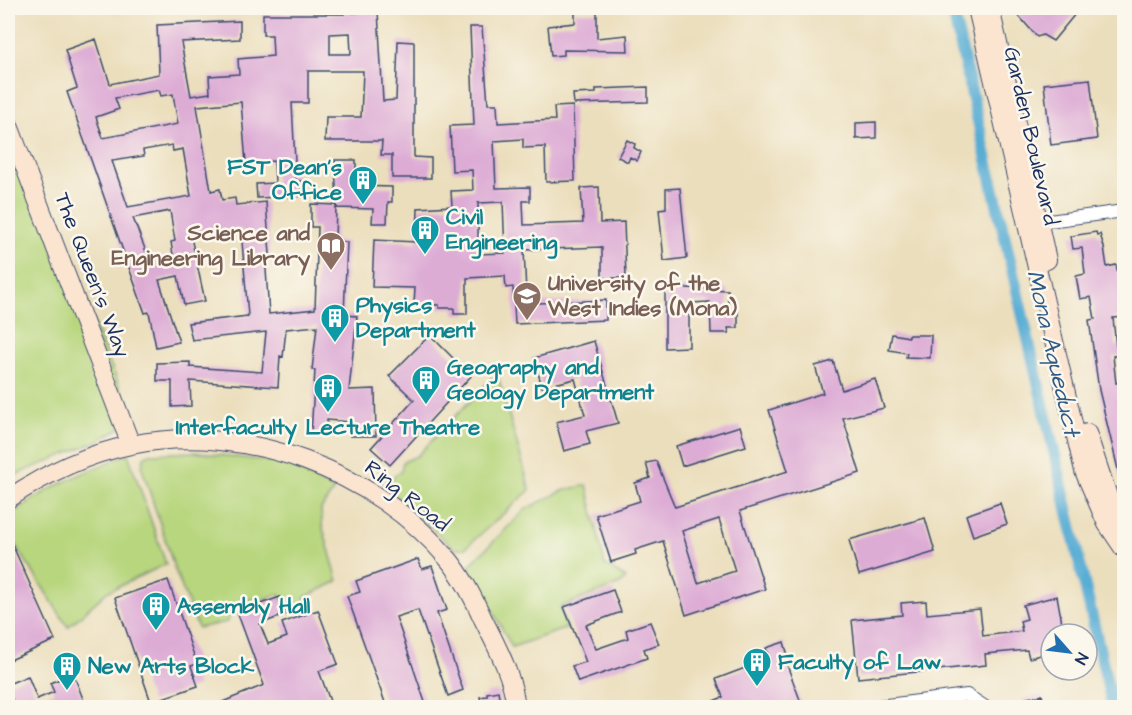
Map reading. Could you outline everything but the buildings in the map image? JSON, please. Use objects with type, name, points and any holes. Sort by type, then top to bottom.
[{"type":"street","name":"Garden Boulevard","points":[[976,8],[1090,447],[1109,499],[1125,529]]},
{"type":"street","name":"Garden Boulevard","points":[[990,8],[1084,471],[1107,524],[1125,549]]},
{"type":"street","name":"The Queen's Way","points":[[8,123],[131,445]]},
{"type":"street","points":[[1033,223],[1125,211]]},
{"type":"street","name":"Ring Road","points":[[8,499],[69,464],[131,445],[211,440],[271,449],[294,455],[333,472],[369,492],[410,523],[454,568],[494,642],[510,679],[516,708]]},
{"type":"street","points":[[863,708],[967,695],[987,708]]},
{"type":"green space","points":[[8,112],[133,420],[100,440],[8,478]]},
{"type":"green space","points":[[497,373],[530,490],[465,548],[455,549],[383,485],[401,471],[403,462],[417,456]]},
{"type":"green space","points":[[194,452],[286,463],[334,490],[321,509],[322,525],[338,581],[305,597],[304,603],[290,611],[278,594],[254,603],[252,599],[232,608],[227,622],[198,628],[175,570],[142,468],[144,457],[150,454]]},
{"type":"green space","points":[[128,454],[166,564],[107,592],[68,627],[15,544],[8,544],[8,517],[50,489]]},
{"type":"green space","points":[[587,485],[605,565],[626,578],[620,584],[560,607],[567,628],[512,647],[469,566],[526,509],[562,491]]},
{"type":"waterway","name":"Mona Aqueduct","points":[[952,8],[1113,708]]},
{"type":"place","name":"FST Dean's Office","points":[[363,206]]},
{"type":"place","name":"Civil Engineering","points":[[425,256]]},
{"type":"place","name":"Science and Engineering Library","points":[[331,272]]},
{"type":"place","name":"University of the West Indies (Mona)","points":[[527,322]]},
{"type":"place","name":"Physics Department","points":[[335,344]]},
{"type":"place","name":"Geography and Geology Department","points":[[426,406]]},
{"type":"place","name":"Interfaculty Lecture Theatre","points":[[328,414]]},
{"type":"place","name":"Assembly Hall","points":[[156,632]]},
{"type":"place","name":"Faculty of Law","points":[[757,688]]},
{"type":"place","name":"New Arts Block","points":[[67,692]]}]
